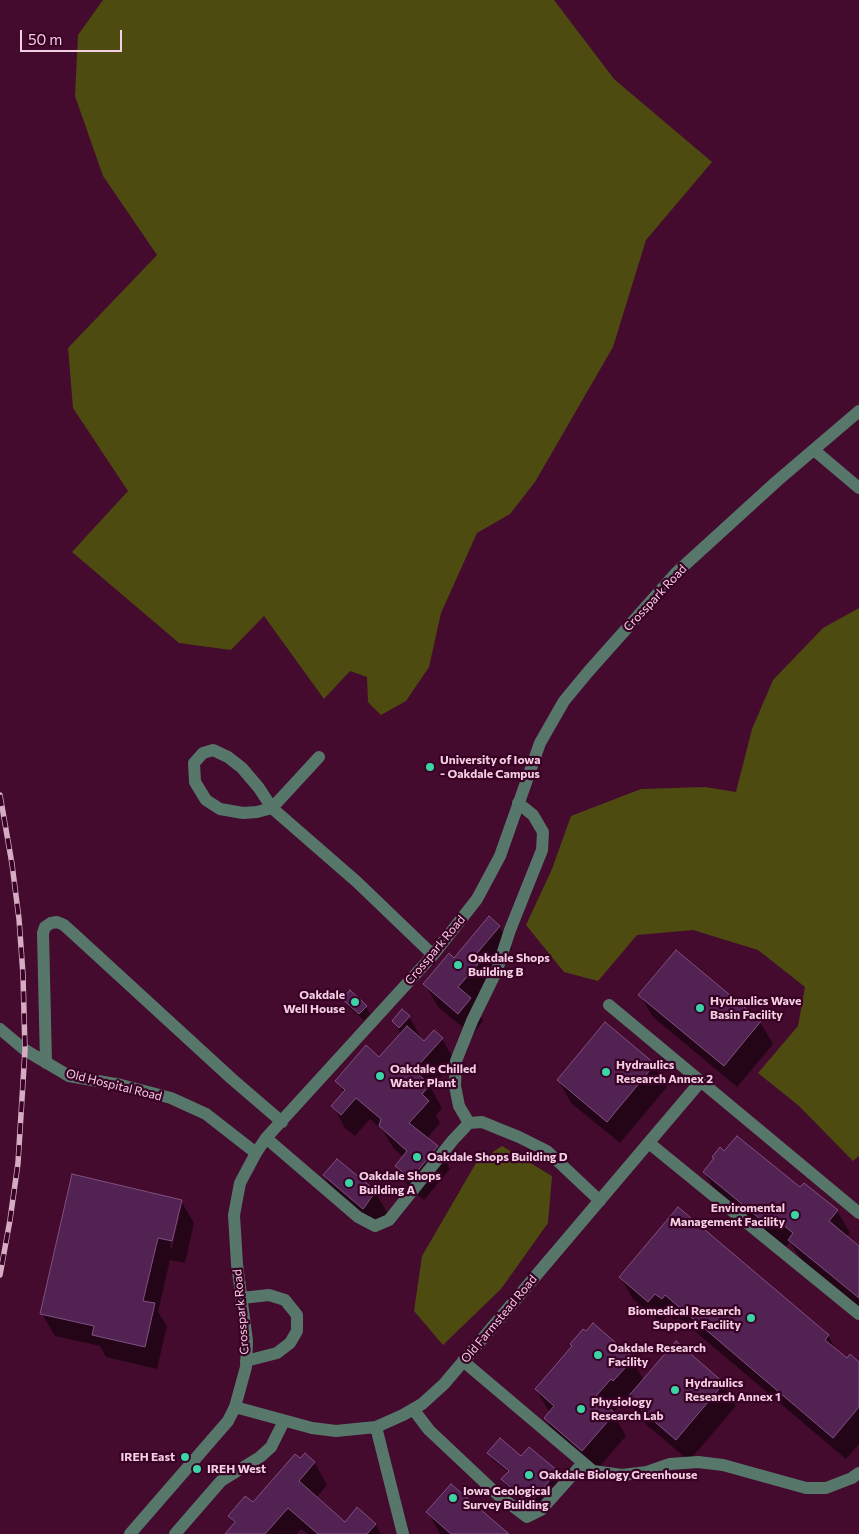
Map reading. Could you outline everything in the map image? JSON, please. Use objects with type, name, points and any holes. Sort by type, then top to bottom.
[{"type":"street","name":"Crosspark Road","points":[[130,1534],[228,1421],[235,1407],[246,1361],[247,1341],[237,1264],[234,1215],[240,1183],[256,1153],[266,1138],[433,955],[477,899],[500,856],[540,743],[549,724],[564,701],[676,573],[859,411]]},
{"type":"street","points":[[814,450],[859,488]]},
{"type":"street","points":[[319,757],[272,808],[257,812],[243,813],[220,809],[206,800],[195,782],[194,763],[203,753],[214,750],[228,757],[242,768],[259,788],[272,808],[357,882],[433,955]]},
{"type":"street","points":[[469,1123],[459,1106],[455,1086],[456,1061],[472,1021],[497,970],[510,930],[542,850],[543,832],[533,814],[518,803]]},
{"type":"street","points":[[46,1063],[42,933],[50,924],[57,922],[64,925],[232,1079],[282,1122]]},
{"type":"street","points":[[609,1005],[859,1213]]},
{"type":"street","name":"Old Hospital Road","points":[[0,1029],[25,1050],[68,1076],[121,1085],[171,1098],[206,1114],[256,1153]]},
{"type":"street","name":"Old Farmstead Road","points":[[235,1407],[312,1428],[336,1431],[376,1427],[422,1404],[444,1384],[701,1082]]},
{"type":"street","points":[[266,1138],[358,1217],[375,1226],[389,1220],[453,1140],[469,1123],[482,1122],[519,1137],[546,1151],[600,1201]]},
{"type":"street","points":[[649,1143],[859,1314]]},
{"type":"street","points":[[242,1298],[269,1295],[285,1300],[297,1315],[297,1331],[290,1343],[278,1353],[246,1361]]},
{"type":"street","points":[[463,1361],[593,1472],[622,1475],[647,1472],[670,1464],[698,1462],[715,1464],[806,1488],[826,1488],[852,1478],[859,1473]]},
{"type":"street","points":[[413,1409],[429,1430],[491,1489],[527,1517],[541,1510],[583,1463]]},
{"type":"street","points":[[174,1534],[221,1481],[260,1456],[270,1447],[284,1421]]},
{"type":"street","points":[[376,1427],[403,1534]]},
{"type":"shaded area","points":[[103,0],[554,0],[614,79],[712,162],[646,240],[613,347],[535,482],[510,514],[477,533],[441,613],[429,667],[406,701],[381,715],[368,702],[367,677],[350,671],[324,699],[264,616],[231,650],[179,643],[72,552],[128,491],[73,408],[68,348],[157,255],[103,176],[75,96],[78,35]]},
{"type":"shaded area","points":[[859,608],[859,1156],[853,1161],[799,1106],[758,1073],[798,1026],[805,987],[758,950],[693,930],[637,935],[598,981],[564,972],[526,925],[552,869],[571,816],[641,789],[705,787],[736,792],[752,729],[773,680],[823,628]]},
{"type":"shaded area","points":[[502,1146],[552,1176],[548,1223],[501,1289],[443,1345],[414,1311],[422,1256],[476,1163]]},
{"type":"building","name":"Oakdale Shops Building B","points":[[489,916],[500,926],[473,958],[479,963],[458,987],[471,998],[458,1014],[423,984],[449,953],[454,958]]},
{"type":"building","name":"Hydraulics Wave Basin Facility","points":[[676,950],[761,1021],[724,1066],[638,995]]},
{"type":"building","name":"Oakdale Well House","points":[[350,990],[367,1006],[359,1014],[342,999]]},
{"type":"building","points":[[402,1009],[410,1016],[399,1028],[392,1021]]},
{"type":"building","name":"Hydraulics Research Annex 2","points":[[605,1022],[655,1064],[607,1122],[557,1080]]},
{"type":"building","name":"Oakdale Chilled Water Plant","points":[[407,1026],[424,1041],[434,1030],[443,1038],[414,1070],[430,1085],[422,1094],[429,1101],[409,1123],[438,1146],[411,1179],[395,1166],[407,1151],[379,1126],[381,1119],[356,1098],[341,1115],[331,1106],[345,1090],[335,1081],[366,1045],[379,1057]]},
{"type":"building","name":"Enviromental Management Facility","points":[[737,1136],[800,1187],[804,1183],[838,1210],[829,1221],[859,1246],[859,1298],[788,1240],[793,1233],[777,1220],[771,1228],[703,1172],[720,1147],[724,1151]]},
{"type":"building","name":"Oakdale Shops Building A","points":[[337,1159],[376,1191],[363,1209],[323,1175]]},
{"type":"building","points":[[72,1174],[182,1200],[172,1241],[158,1238],[143,1301],[155,1303],[145,1347],[92,1335],[94,1326],[40,1314]]},
{"type":"building","name":"Biomedical Research Support Facility","points":[[678,1207],[829,1335],[825,1340],[847,1358],[850,1354],[859,1362],[859,1407],[833,1438],[665,1295],[662,1299],[655,1294],[648,1302],[619,1277]]},
{"type":"building","points":[[593,1323],[631,1356],[625,1364],[627,1366],[613,1381],[611,1379],[596,1396],[615,1413],[582,1451],[544,1418],[554,1406],[535,1389],[572,1346],[570,1344],[583,1329],[586,1331]]},
{"type":"building","name":"Hydraulics Research Annex 1","points":[[676,1341],[724,1383],[676,1440],[627,1398]]},
{"type":"building","name":"Oakdale Biology Greenhouse","points":[[500,1438],[521,1456],[529,1447],[558,1471],[529,1504],[501,1479],[509,1471],[487,1453]]},
{"type":"building","points":[[305,1453],[315,1462],[299,1481],[345,1522],[357,1507],[376,1524],[367,1534],[318,1534],[288,1508],[265,1534],[225,1534],[235,1522],[228,1516],[245,1496],[253,1502],[295,1454],[300,1458]]},
{"type":"building","name":"Iowa Geological Survey Building","points":[[451,1484],[509,1534],[451,1534],[426,1512]]},
{"type":"railway","points":[[0,795],[19,919],[25,1050],[18,1163],[0,1275]]},
{"type":"place","name":"University of Iowa - Oakdale Campus","points":[[430,767]]},
{"type":"place","name":"Oakdale Shops Building B","points":[[458,965]]},
{"type":"place","name":"Oakdale Well House","points":[[355,1002]]},
{"type":"place","name":"Hydraulics Wave Basin Facility","points":[[700,1008]]},
{"type":"place","name":"Hydraulics Research Annex 2","points":[[606,1072]]},
{"type":"place","name":"Oakdale Chilled Water Plant","points":[[380,1076]]},
{"type":"place","name":"Oakdale Shops Building D","points":[[417,1157]]},
{"type":"place","name":"Oakdale Shops Building A","points":[[349,1183]]},
{"type":"place","name":"Enviromental Management Facility","points":[[795,1215]]},
{"type":"place","name":"Biomedical Research Support Facility","points":[[751,1318]]},
{"type":"place","name":"Oakdale Research Facility","points":[[598,1355]]},
{"type":"place","name":"Hydraulics Research Annex 1","points":[[675,1390]]},
{"type":"place","name":"Physiology Research Lab","points":[[581,1409]]},
{"type":"place","name":"IREH East","points":[[185,1457]]},
{"type":"place","name":"IREH West","points":[[197,1469]]},
{"type":"place","name":"Oakdale Biology Greenhouse","points":[[529,1475]]},
{"type":"place","name":"Iowa Geological Survey Building","points":[[453,1498]]}]
